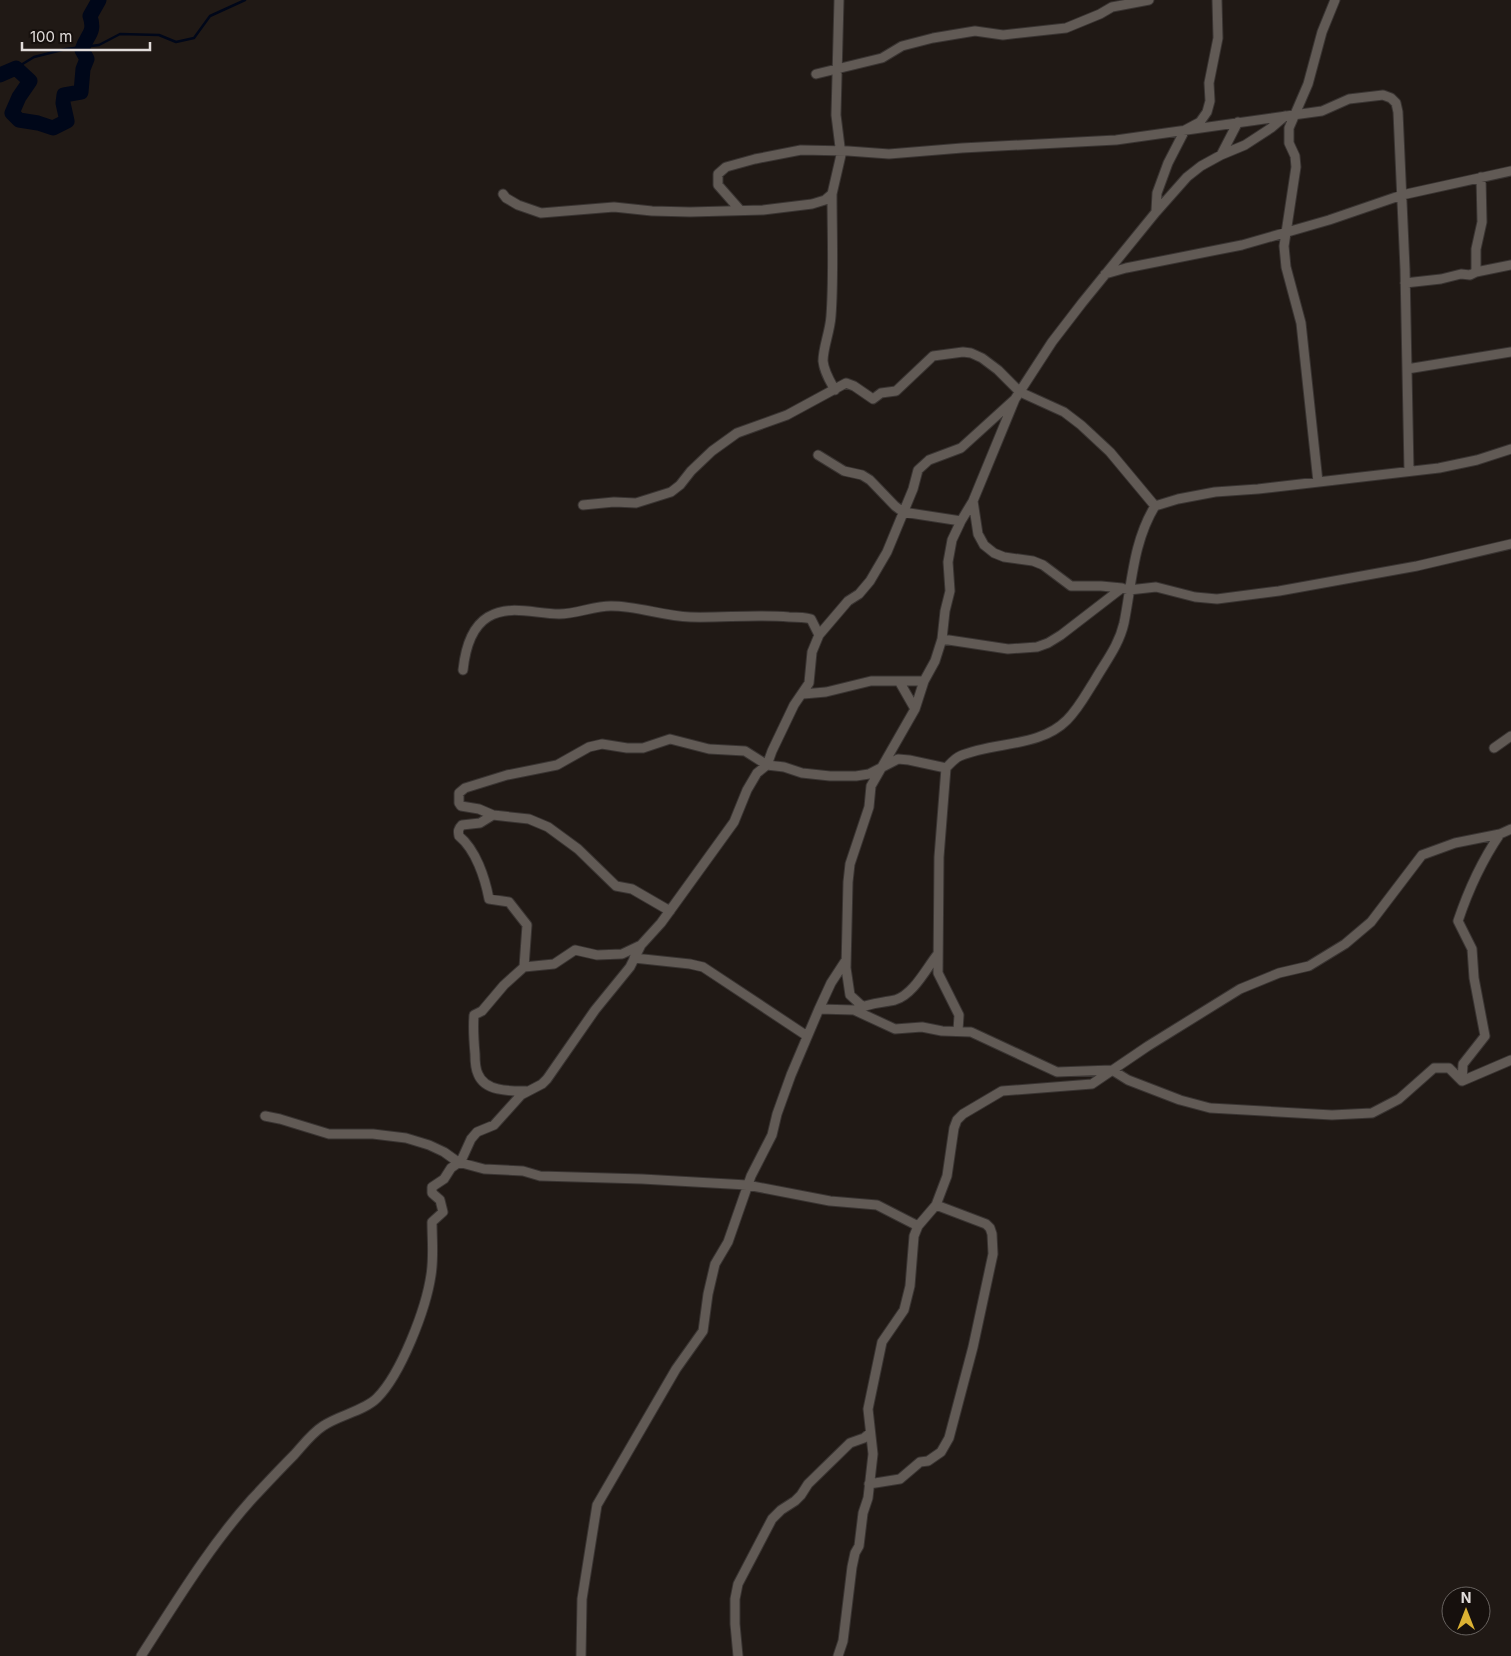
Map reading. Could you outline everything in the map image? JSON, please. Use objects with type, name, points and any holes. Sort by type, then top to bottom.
[{"type":"street","points":[[835,390],[827,376],[823,362],[832,314],[832,194],[841,151],[836,115],[839,0]]},
{"type":"street","points":[[816,74],[882,58],[902,46],[933,38],[975,31],[1003,35],[1066,28],[1112,7],[1149,0]]},
{"type":"street","points":[[1156,212],[1157,194],[1168,163],[1185,130],[1200,122],[1207,112],[1210,101],[1209,83],[1218,38],[1217,0]]},
{"type":"street","points":[[1336,0],[1322,32],[1308,84],[1290,115],[1245,145],[1221,155],[1187,177],[1105,274],[1052,342],[1017,396],[974,501],[960,521],[952,540],[949,552],[950,591],[942,639],[935,661],[924,681],[915,709],[871,786],[868,807],[850,864],[846,960],[848,986],[850,995],[858,1008],[895,1029],[922,1027],[942,1031],[971,1032],[1057,1072],[1112,1070],[1128,1080],[1194,1105],[1210,1108],[1363,1114],[1372,1113],[1399,1099],[1434,1068],[1449,1068],[1462,1081]]},
{"type":"street","points":[[740,210],[718,185],[718,174],[723,169],[755,159],[798,151],[889,154],[1116,140],[1322,111],[1349,99],[1383,95],[1391,98],[1396,103],[1398,112],[1405,283],[1409,471]]},
{"type":"street","points":[[1290,115],[1289,143],[1295,156],[1296,167],[1284,246],[1286,267],[1301,323],[1318,482]]},
{"type":"street","points":[[1221,155],[1238,122]]},
{"type":"street","points":[[1105,274],[1126,268],[1242,245],[1329,220],[1402,195],[1511,171]]},
{"type":"street","points":[[1476,272],[1476,249],[1482,222],[1481,178]]},
{"type":"street","points":[[503,194],[518,205],[540,213],[614,206],[652,211],[763,210],[812,204],[825,200],[832,194]]},
{"type":"street","points":[[1405,283],[1441,279],[1461,274],[1470,275],[1511,264]]},
{"type":"street","points":[[583,505],[614,502],[636,503],[671,492],[712,451],[737,433],[787,414],[846,383],[873,399],[882,393],[896,390],[934,356],[963,352],[982,358],[998,370],[1017,396],[1064,412],[1081,424],[1110,452],[1155,506]]},
{"type":"street","points":[[1407,370],[1511,352]]},
{"type":"street","points":[[141,1656],[200,1565],[251,1500],[315,1432],[334,1420],[372,1402],[399,1369],[424,1305],[431,1275],[432,1222],[443,1212],[440,1200],[432,1193],[432,1186],[444,1179],[451,1168],[461,1161],[471,1139],[477,1132],[494,1125],[527,1090],[542,1084],[547,1079],[595,1010],[630,967],[641,944],[661,923],[734,822],[747,790],[757,773],[767,765],[794,705],[809,683],[812,652],[820,635],[848,600],[859,594],[870,581],[887,552],[913,489],[918,470],[930,460],[960,448],[1017,396]]},
{"type":"street","points":[[958,1031],[959,1015],[938,973],[937,955],[940,908],[940,857],[946,768],[959,757],[984,749],[1017,744],[1055,730],[1067,720],[1080,704],[1118,642],[1124,623],[1125,589],[1144,525],[1155,506],[1178,499],[1215,492],[1439,468],[1477,460],[1511,449]]},
{"type":"street","points":[[818,454],[844,471],[862,475],[870,480],[903,512],[960,521]]},
{"type":"street","points":[[974,501],[978,534],[984,545],[1004,557],[1033,561],[1043,565],[1071,586],[1101,586],[1125,589],[1156,587],[1195,597],[1217,599],[1279,591],[1417,566],[1511,544]]},
{"type":"street","points":[[942,639],[1008,649],[1043,645],[1061,636],[1125,589]]},
{"type":"street","points":[[464,670],[465,653],[468,644],[473,634],[486,618],[514,610],[560,614],[578,612],[599,606],[609,606],[628,607],[689,617],[781,616],[811,619],[820,635]]},
{"type":"street","points":[[803,694],[826,692],[871,681],[924,681]]},
{"type":"street","points":[[898,681],[915,709]]},
{"type":"street","points":[[1494,748],[1511,736]]},
{"type":"street","points":[[670,911],[632,889],[616,886],[578,849],[548,827],[528,819],[493,815],[478,809],[461,806],[459,793],[465,788],[507,775],[557,765],[589,746],[602,744],[627,748],[643,748],[670,739],[709,749],[745,751],[767,765],[820,775],[856,776],[869,774],[898,759],[946,768]]},
{"type":"street","points":[[493,815],[480,823],[462,825],[458,832],[459,836],[473,851],[487,886],[489,899],[509,902],[520,918],[525,921],[527,937],[524,967]]},
{"type":"street","points":[[838,1656],[843,1641],[852,1567],[855,1553],[859,1546],[863,1513],[868,1498],[868,1484],[873,1454],[868,1410],[882,1342],[904,1310],[910,1286],[914,1236],[918,1226],[936,1204],[947,1176],[954,1128],[963,1114],[1002,1091],[1092,1084],[1240,989],[1279,973],[1309,966],[1345,944],[1371,922],[1422,855],[1455,843],[1500,834],[1511,829]]},
{"type":"street","points":[[1462,1081],[1463,1064],[1485,1036],[1474,978],[1472,949],[1458,920],[1469,888],[1484,858],[1500,834]]},
{"type":"street","points":[[527,1090],[499,1090],[484,1083],[476,1072],[474,1016],[482,1011],[504,985],[524,967],[554,964],[575,950],[597,955],[622,954],[641,944]]},
{"type":"street","points":[[819,1009],[858,1008],[872,1002],[901,997],[917,982],[937,955]]},
{"type":"street","points":[[634,958],[703,967],[807,1036]]},
{"type":"street","points":[[581,1656],[582,1599],[594,1515],[597,1506],[676,1369],[703,1331],[708,1294],[715,1264],[728,1242],[747,1185],[772,1135],[777,1114],[807,1036],[831,983],[846,960]]},
{"type":"street","points":[[1462,1081],[1511,1060]]},
{"type":"street","points":[[265,1116],[329,1134],[373,1134],[406,1138],[429,1145],[444,1152],[458,1162],[484,1169],[523,1171],[540,1176],[747,1185],[830,1201],[877,1205],[918,1226]]},
{"type":"street","points":[[868,1484],[900,1479],[920,1462],[928,1460],[941,1452],[949,1438],[974,1347],[993,1254],[992,1234],[986,1224],[936,1204]]},
{"type":"street","points":[[738,1656],[735,1624],[736,1592],[738,1584],[772,1519],[802,1495],[808,1484],[850,1443],[864,1438],[870,1433]]},
{"type":"waterway","points":[[0,75],[16,68],[30,81],[19,97],[12,113],[19,120],[53,128],[67,121],[63,103],[64,95],[81,92],[83,69],[87,59],[82,50],[92,27],[90,16],[99,0]]},
{"type":"waterway","points":[[16,68],[34,57],[66,49],[99,45],[120,34],[159,35],[176,42],[194,38],[210,16],[245,0]]}]
